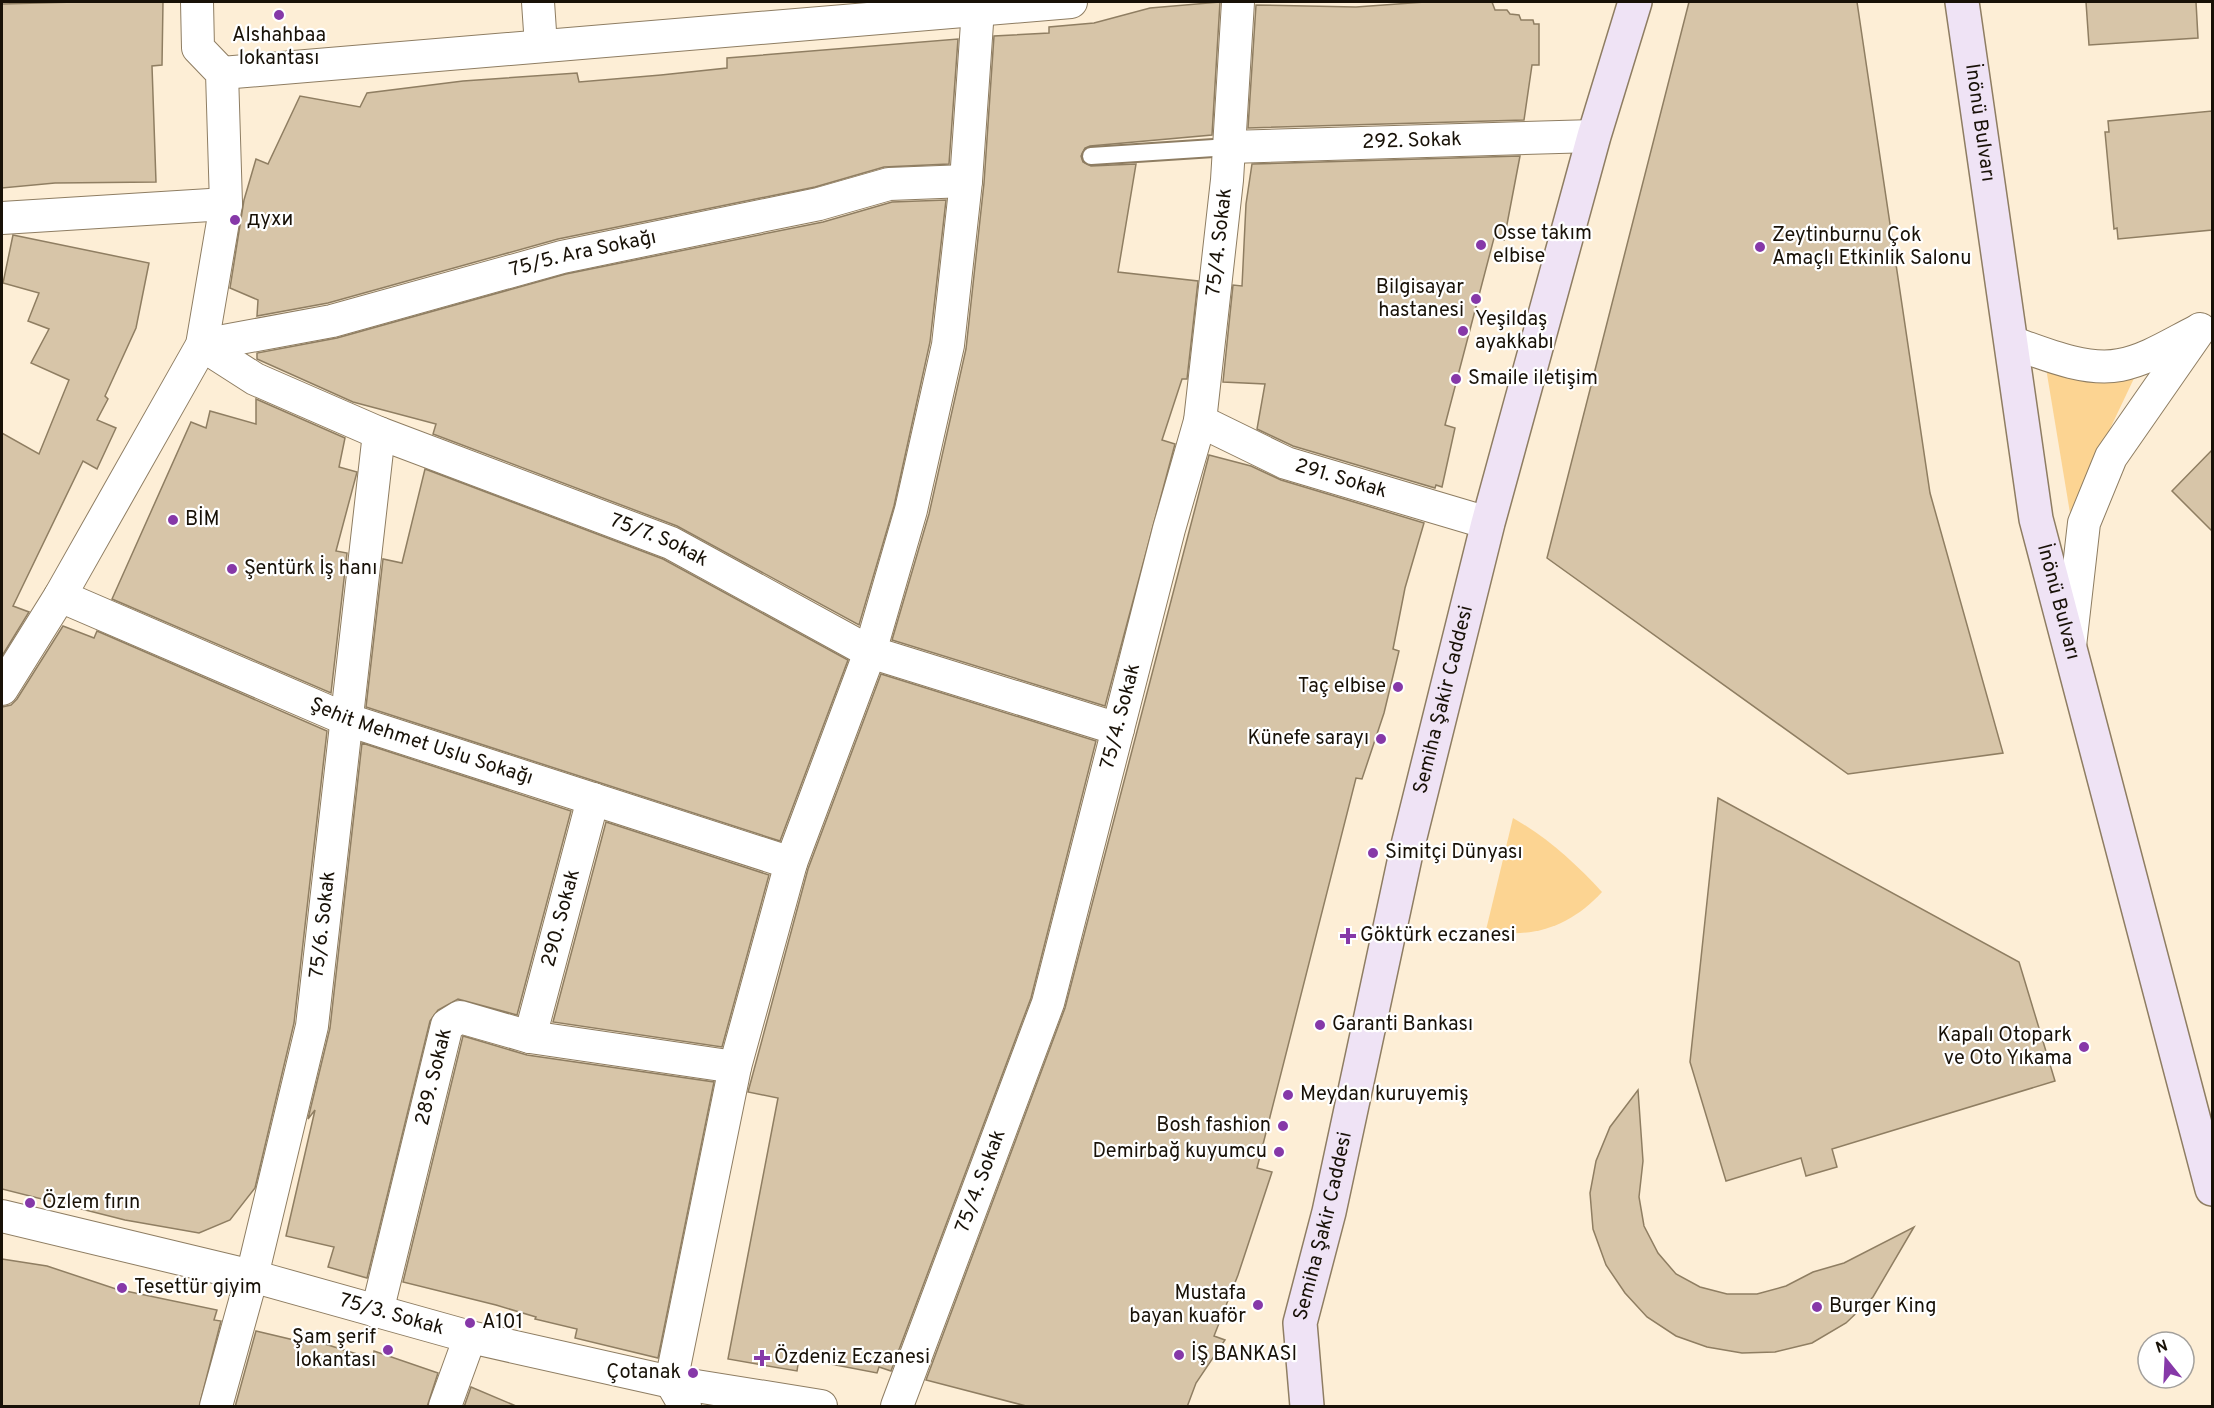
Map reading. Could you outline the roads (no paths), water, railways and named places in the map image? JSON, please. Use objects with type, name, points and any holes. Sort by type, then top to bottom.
[{"type":"main road","name":"Semiha Şakir Caddesi","points":[[1307,1407],[1300,1323],[1329,1212],[1406,853],[1488,523],[1594,136],[1635,2]]},
{"type":"main road","name":"İnönü Bulvarı","points":[[1962,2],[2036,519],[2154,962],[2198,1093],[2212,1189]]},
{"type":"street","points":[[2,689],[60,596],[202,345],[226,204],[222,73],[198,48],[197,2]]},
{"type":"street","points":[[538,2],[541,46]]},
{"type":"street","points":[[222,73],[541,46],[848,11],[978,9],[1071,2]]},
{"type":"street","name":"75/4. Sokak","points":[[897,1407],[1048,1003],[1169,529],[1200,421],[1230,147],[1238,2]]},
{"type":"street","points":[[674,1398],[735,1067],[791,863],[870,652],[911,510],[948,345],[966,181],[978,9]]},
{"type":"street","name":"292. Sokak","points":[[1230,147],[1594,136]]},
{"type":"street","name":"75/5. Ara Sokağı","points":[[202,345],[332,321],[562,257],[819,204],[889,184],[966,181]]},
{"type":"street","points":[[2,218],[226,204]]},
{"type":"street","points":[[2011,342],[2069,362],[2119,365],[2159,350],[2206,324]]},
{"type":"street","points":[[2070,646],[2084,523],[2111,457],[2206,324]]},
{"type":"street","name":"75/7. Sokak","points":[[202,345],[255,378],[379,433],[671,543],[870,652],[1118,729]]},
{"type":"street","name":"291. Sokak","points":[[1200,421],[1286,463],[1488,523]]},
{"type":"street","name":"75/6. Sokak","points":[[216,1407],[252,1276],[312,1026],[379,433]]},
{"type":"street","name":"Şehit Mehmet Uslu Sokağı","points":[[60,596],[348,720],[791,863]]},
{"type":"street","name":"290. Sokak","points":[[531,1037],[593,799]]},
{"type":"street","name":"289. Sokak","points":[[377,1312],[447,1025],[460,1017],[531,1037],[735,1067]]},
{"type":"street","name":"75/3. Sokak","points":[[2,1216],[252,1276],[470,1337],[674,1398],[821,1407]]},
{"type":"street","points":[[445,1407],[470,1337]]},
{"type":"lane","points":[[1091,156],[1230,147]]},
{"type":"place","name":"Alshahbaa lokantası","points":[[279,15]]},
{"type":"place","name":"духи","points":[[235,220]]},
{"type":"place","name":"Osse takım elbise","points":[[1481,245]]},
{"type":"place","name":"Zeytinburnu Çok Amaçlı Etkinlik Salonu","points":[[1760,247]]},
{"type":"place","name":"Bilgisayar hastanesi","points":[[1476,299]]},
{"type":"place","name":"Yeşildaş ayakkabı","points":[[1463,331]]},
{"type":"place","name":"Smaile iletişim","points":[[1456,379]]},
{"type":"place","name":"BİM","points":[[173,520]]},
{"type":"place","name":"Şentürk İş hanı","points":[[232,569]]},
{"type":"place","name":"Taç elbise","points":[[1398,687]]},
{"type":"place","name":"Künefe sarayı","points":[[1381,739]]},
{"type":"place","name":"Simitçi Dünyası","points":[[1373,853]]},
{"type":"place","name":"Göktürk eczanesi","points":[[1348,936]]},
{"type":"place","name":"Garanti Bankası","points":[[1320,1025]]},
{"type":"place","name":"Kapalı Otopark ve Oto Yıkama","points":[[2084,1047]]},
{"type":"place","name":"Meydan kuruyemiş","points":[[1288,1095]]},
{"type":"place","name":"Bosh fashion","points":[[1283,1126]]},
{"type":"place","name":"Demirbağ kuyumcu","points":[[1279,1152]]},
{"type":"place","name":"Özlem fırın","points":[[30,1203]]},
{"type":"place","name":"Tesettür giyim","points":[[122,1288]]},
{"type":"place","name":"Mustafa bayan kuaför","points":[[1258,1305]]},
{"type":"place","name":"Burger King","points":[[1817,1307]]},
{"type":"place","name":"A101","points":[[470,1323]]},
{"type":"place","name":"Şam şerif lokantası","points":[[388,1350]]},
{"type":"place","name":"İŞ BANKASI","points":[[1179,1355]]},
{"type":"place","name":"Özdeniz Eczanesi","points":[[762,1358]]},
{"type":"place","name":"Çotanak","points":[[693,1373]]}]
